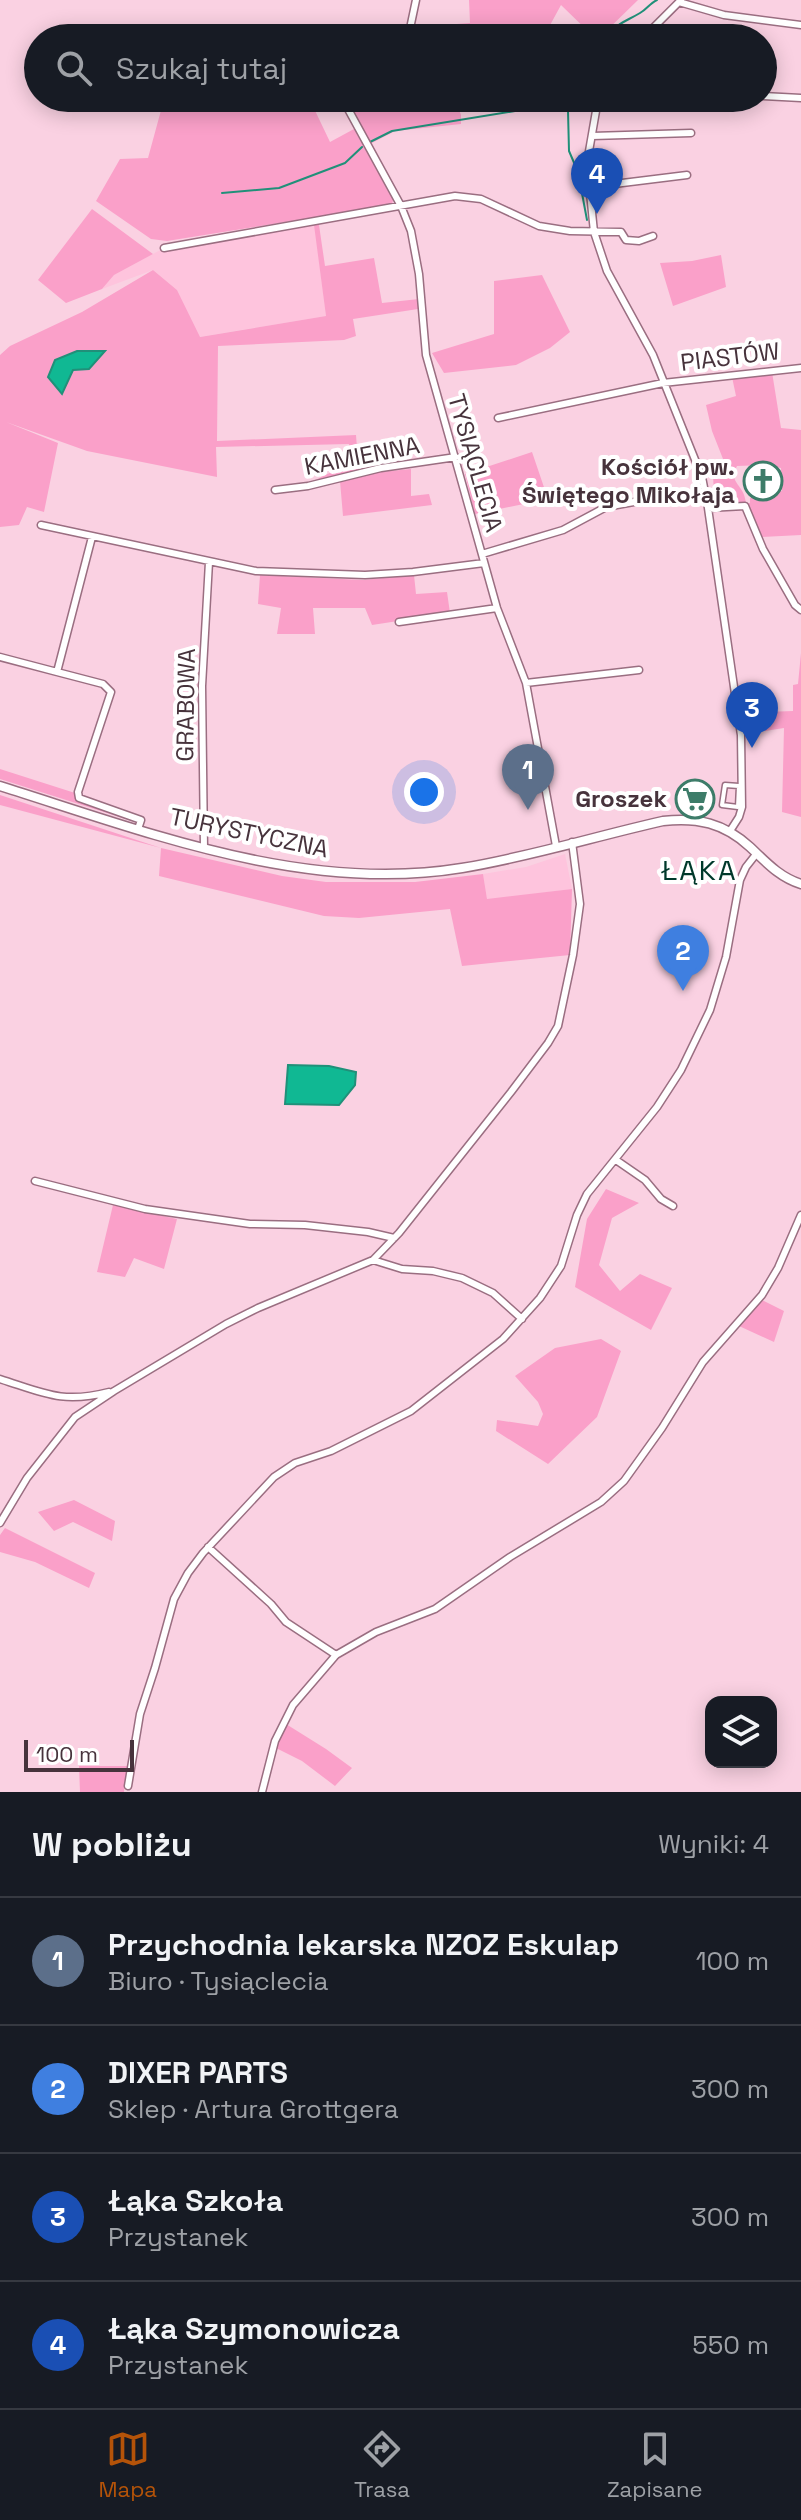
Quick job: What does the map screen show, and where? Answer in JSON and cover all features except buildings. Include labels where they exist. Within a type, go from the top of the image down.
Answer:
[{"type":"main road","name":"TURYSTYCZNA","points":[[0,786],[204,848],[301,868],[394,874],[460,868],[684,818],[703,820],[730,831]]},
{"type":"main road","points":[[730,831],[783,876],[801,884]]},
{"type":"street","points":[[411,24],[416,0]]},
{"type":"street","points":[[657,24],[680,1],[724,15],[801,25]]},
{"type":"street","points":[[777,97],[801,98]]},
{"type":"street","name":"TYSIĄCLECIA","points":[[350,112],[401,206],[411,231],[419,274],[426,355],[497,608],[526,683],[556,846]]},
{"type":"street","points":[[596,112],[588,157],[594,232],[607,271],[653,355],[702,477],[708,508],[741,735],[742,807],[730,831]]},
{"type":"street","points":[[592,136],[691,133]]},
{"type":"street","points":[[590,187],[687,175]]},
{"type":"street","points":[[164,248],[455,196],[481,199],[539,226],[621,232],[626,240],[639,241],[653,236]]},
{"type":"street","name":"PIASTÓW","points":[[498,418],[663,383],[801,368]]},
{"type":"street","name":"KAMIENNA","points":[[275,490],[308,486],[381,468],[456,457]]},
{"type":"street","points":[[482,554],[563,530],[606,507],[673,495],[705,495]]},
{"type":"street","points":[[708,508],[745,506],[763,549],[795,605],[801,610]]},
{"type":"street","points":[[41,525],[256,571],[365,575],[484,563]]},
{"type":"street","points":[[57,672],[92,537]]},
{"type":"street","name":"GRABOWA","points":[[204,848],[202,686],[209,562]]},
{"type":"street","points":[[399,622],[497,608]]},
{"type":"street","points":[[0,657],[103,684],[111,692],[78,792],[79,798],[141,820],[138,829]]},
{"type":"street","points":[[526,683],[639,670]]},
{"type":"street","points":[[725,785],[739,786],[738,807],[722,805],[725,785]]},
{"type":"street","points":[[0,1523],[27,1478],[75,1417],[258,1308],[373,1260],[394,1238],[511,1092],[558,1026],[580,904],[572,842]]},
{"type":"street","points":[[128,1786],[140,1714],[174,1599],[188,1573],[208,1547],[274,1477],[295,1463],[331,1451],[411,1411],[493,1347],[540,1298],[561,1266],[587,1194],[657,1107],[681,1070],[710,1010],[726,957],[740,880],[757,853]]},
{"type":"street","points":[[616,1160],[645,1180],[661,1199],[673,1206]]},
{"type":"street","points":[[35,1181],[139,1208],[250,1224],[317,1226],[368,1232],[394,1238]]},
{"type":"street","points":[[262,1792],[275,1741],[293,1705],[336,1655],[376,1632],[435,1609],[510,1557],[601,1502],[624,1481],[703,1362],[762,1295],[778,1268],[801,1215]]},
{"type":"street","points":[[373,1260],[402,1269],[433,1271],[462,1278],[493,1293],[522,1319]]},
{"type":"street","points":[[0,1379],[57,1397],[78,1399],[114,1391]]},
{"type":"street","points":[[208,1547],[271,1604],[286,1622],[336,1655]]},
{"type":"shaded area","points":[[469,0],[638,0],[613,24],[581,24],[561,5],[551,24],[456,24],[470,23]]},
{"type":"shaded area","points":[[161,112],[316,112],[330,142],[354,129],[393,200],[392,205],[167,241],[151,239],[96,201],[120,159],[148,158]]},
{"type":"shaded area","points":[[354,112],[460,112],[461,115],[461,124],[395,131],[370,144]]},
{"type":"shaded area","points":[[92,209],[153,254],[114,275],[102,289],[66,303],[38,280]]},
{"type":"shaded area","points":[[314,220],[326,316],[199,337],[177,290],[153,270],[102,289],[114,275],[164,248]]},
{"type":"shaded area","points":[[314,225],[319,225],[325,266],[374,258],[382,303],[419,299],[418,309],[353,319],[356,336],[344,340],[218,346],[217,441],[356,435],[359,474],[411,469],[411,496],[429,494],[432,505],[343,516],[340,481],[309,483],[346,465],[349,444],[216,447],[217,477],[87,451],[6,422],[58,443],[44,512],[27,507],[19,525],[0,527],[0,355],[10,346],[82,312],[153,270],[177,290],[200,337],[326,316]]},
{"type":"shaded area","points":[[721,255],[726,287],[673,306],[660,263]]},
{"type":"shaded area","points":[[542,275],[570,332],[550,348],[516,365],[444,373],[432,353],[494,334],[494,281]]},
{"type":"shaded area","points":[[77,351],[105,351],[89,369],[73,370],[62,394],[48,377],[55,360]]},
{"type":"shaded area","points":[[772,372],[781,428],[801,430],[801,535],[761,537],[747,504],[714,501],[713,472],[725,464],[706,405],[736,396],[732,377]],"holes":[[[737,466],[781,468],[782,491],[759,493],[755,498],[750,498],[750,503],[746,503],[733,474]]]},
{"type":"shaded area","points":[[532,452],[548,499],[475,514],[465,474]]},
{"type":"shaded area","points":[[260,575],[363,580],[414,575],[416,594],[447,592],[450,613],[372,625],[365,608],[313,608],[315,634],[277,634],[281,608],[258,604]]},
{"type":"shaded area","points":[[801,653],[801,817],[782,812],[784,728],[765,731],[766,712],[793,711],[793,685],[798,684]]},
{"type":"shaded area","points":[[0,769],[75,793],[77,801],[123,815],[126,819],[0,779]]},
{"type":"shaded area","points":[[0,795],[161,848],[0,805]]},
{"type":"shaded area","points":[[161,848],[282,876],[326,882],[415,882],[483,874],[487,899],[572,889],[570,955],[462,966],[450,909],[359,918],[324,916],[159,876]]},
{"type":"shaded area","points":[[565,854],[572,889],[487,900],[483,874],[526,867]]},
{"type":"shaded area","points":[[288,1065],[329,1066],[356,1072],[355,1085],[339,1105],[285,1104]]},
{"type":"shaded area","points":[[606,1189],[639,1203],[612,1218],[599,1265],[620,1291],[640,1274],[672,1288],[651,1330],[575,1287],[587,1219]]},
{"type":"shaded area","points":[[113,1205],[177,1219],[164,1269],[134,1258],[125,1277],[97,1272]]},
{"type":"shaded area","points":[[762,1300],[784,1311],[774,1342],[739,1326]]},
{"type":"shaded area","points":[[601,1339],[621,1351],[597,1417],[548,1464],[496,1431],[497,1420],[538,1426],[543,1414],[538,1402],[515,1376],[555,1348]]},
{"type":"shaded area","points":[[74,1500],[115,1521],[112,1541],[73,1522],[54,1531],[38,1512]]},
{"type":"shaded area","points":[[5,1528],[95,1573],[89,1588],[35,1562],[0,1552],[0,1535]]},
{"type":"shaded area","points":[[286,1724],[352,1768],[335,1786],[302,1761],[276,1748]]},
{"type":"shaded area","points":[[79,1766],[127,1766],[124,1792],[80,1792]]},
{"type":"waterway","points":[[620,24],[657,0]]},
{"type":"waterway","points":[[370,142],[392,131],[509,112]]},
{"type":"waterway","points":[[568,112],[569,151],[578,172],[587,220]]},
{"type":"waterway","points":[[222,193],[279,188],[345,163],[362,147]]},
{"type":"place","name":"Łąka Szymonowicza","points":[[597,214]]},
{"type":"place","name":"Kościół pw. Świętego Mikołaja","points":[[763,481]]},
{"type":"place","name":"Łąka Szkoła","points":[[752,748]]},
{"type":"place","name":"Groszek","points":[[695,799]]},
{"type":"place","name":"Przychodnia lekarska NZOZ Eskulap","points":[[528,810]]},
{"type":"place","name":"DIXER PARTS","points":[[683,991]]},
{"type":"district","name":"ŁĄKA","points":[[699,870]]}]
